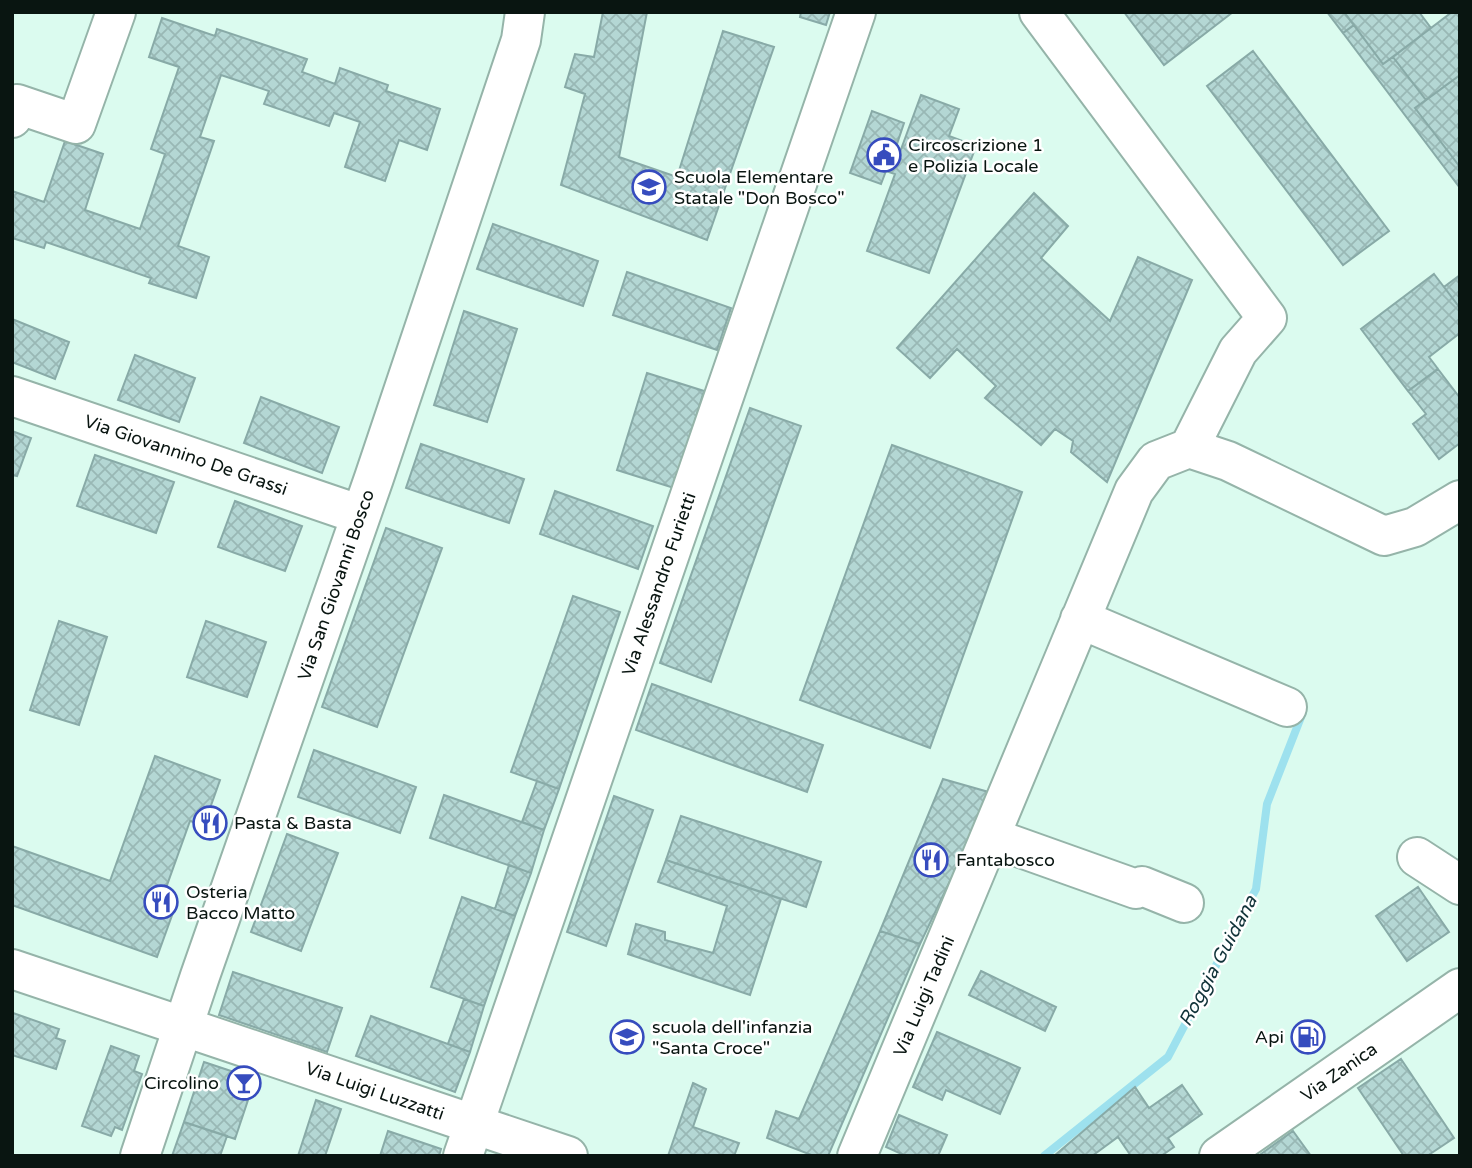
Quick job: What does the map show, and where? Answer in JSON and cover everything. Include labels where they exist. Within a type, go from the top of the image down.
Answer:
[{"type":"street","points":[[12,118],[17,104],[76,124],[116,12]]},
{"type":"street","name":"Via San Giovanni Bosco","points":[[140,1156],[522,40],[525,12]]},
{"type":"street","name":"Via Alessandro Furietti","points":[[468,1140],[856,12]]},
{"type":"street","points":[[1039,12],[1267,317],[1238,351],[1189,448],[1228,461],[1384,536],[1415,527],[1460,500]]},
{"type":"street","name":"Via Giovannino De Grassi","points":[[12,396],[360,515]]},
{"type":"street","name":"Via Luigi Tadini","points":[[857,1156],[1134,491],[1156,461],[1189,448]]},
{"type":"street","points":[[1080,619],[1287,707]]},
{"type":"street","points":[[990,837],[1136,889],[1142,886],[1184,902]]},
{"type":"street","points":[[1417,857],[1460,885]]},
{"type":"street","name":"Via Luigi Luzzatti","points":[[12,969],[183,1026],[468,1140],[568,1156]]},
{"type":"street","name":"Via Zanica","points":[[1219,1156],[1460,988]]},
{"type":"building","points":[[603,12],[647,12],[619,157],[677,177],[723,31],[774,47],[707,240],[561,185],[585,94],[565,87],[575,54],[594,57]]},
{"type":"building","points":[[801,12],[830,12],[826,25],[800,17]]},
{"type":"building","points":[[1124,12],[1233,12],[1164,65]]},
{"type":"building","points":[[1327,12],[1344,12],[1354,25],[1343,33]]},
{"type":"building","points":[[1344,12],[1419,12],[1431,28],[1383,64]]},
{"type":"building","points":[[1452,12],[1460,12],[1460,75],[1426,100],[1393,57]]},
{"type":"building","points":[[162,18],[215,36],[217,29],[307,59],[302,72],[335,84],[340,68],[388,85],[386,91],[440,109],[427,150],[399,140],[385,181],[345,167],[360,122],[334,113],[329,126],[264,104],[269,91],[221,75],[200,137],[214,141],[178,246],[209,257],[196,298],[149,283],[151,278],[46,242],[44,248],[12,238],[12,191],[44,202],[65,141],[103,154],[85,210],[140,229],[165,154],[151,149],[179,67],[149,57]]},
{"type":"building","points":[[1354,25],[1383,64],[1393,57],[1426,100],[1415,108],[1460,167],[1460,188],[1343,33]]},
{"type":"building","points":[[1253,51],[1389,231],[1343,265],[1207,86]]},
{"type":"building","points":[[1460,75],[1460,167],[1415,108]]},
{"type":"building","points":[[921,95],[959,109],[949,136],[976,146],[929,273],[867,251],[895,174],[886,171],[881,184],[850,173],[872,111],[904,123],[895,150],[900,152]]},
{"type":"building","points":[[1034,193],[1068,226],[1041,258],[1110,321],[1138,257],[1192,280],[1107,482],[1071,452],[1073,441],[1055,429],[1041,445],[985,398],[996,386],[957,349],[930,378],[897,348]]},
{"type":"building","points":[[493,224],[598,261],[583,306],[477,269]]},
{"type":"building","points":[[627,272],[731,308],[717,350],[613,315]]},
{"type":"building","points":[[1434,274],[1460,308],[1460,333],[1429,357],[1438,369],[1408,391],[1361,329]]},
{"type":"building","points":[[1460,275],[1460,308],[1444,287]]},
{"type":"building","points":[[464,311],[517,329],[487,422],[434,405]]},
{"type":"building","points":[[12,319],[69,342],[55,379],[12,362]]},
{"type":"building","points":[[135,355],[195,378],[179,422],[118,400]]},
{"type":"building","points":[[1438,369],[1460,398],[1460,443],[1439,459],[1413,424],[1426,414],[1408,391]]},
{"type":"building","points":[[647,373],[704,391],[674,488],[617,470]]},
{"type":"building","points":[[261,397],[339,427],[322,473],[244,443]]},
{"type":"building","points":[[750,408],[801,426],[711,682],[660,663]]},
{"type":"building","points":[[12,431],[31,438],[17,476],[12,475]]},
{"type":"building","points":[[421,444],[524,479],[509,523],[406,488]]},
{"type":"building","points":[[892,445],[1022,492],[930,748],[800,700]]},
{"type":"building","points":[[95,455],[174,482],[156,533],[77,506]]},
{"type":"building","points":[[555,491],[653,526],[638,569],[540,534]]},
{"type":"building","points":[[235,501],[302,526],[285,571],[218,547]]},
{"type":"building","points":[[386,528],[442,548],[377,727],[322,707]]},
{"type":"building","points":[[573,596],[620,612],[559,789],[511,772]]},
{"type":"building","points":[[59,621],[107,637],[79,725],[30,710]]},
{"type":"building","points":[[206,621],[266,642],[247,697],[187,677]]},
{"type":"building","points":[[652,684],[823,745],[807,792],[636,730]]},
{"type":"building","points":[[314,750],[416,787],[400,833],[298,797]]},
{"type":"building","points":[[155,756],[220,780],[204,825],[190,821],[161,902],[175,907],[157,957],[12,905],[12,846],[110,881]]},
{"type":"building","points":[[943,779],[992,793],[920,944],[880,931]]},
{"type":"building","points":[[537,781],[559,789],[544,830],[522,822]]},
{"type":"building","points":[[444,795],[544,830],[531,873],[430,838]]},
{"type":"building","points":[[614,796],[653,810],[606,946],[567,932]]},
{"type":"building","points":[[681,816],[821,862],[806,907],[666,860]]},
{"type":"building","points":[[287,834],[338,853],[301,951],[251,932]]},
{"type":"building","points":[[666,860],[781,899],[750,995],[628,954],[636,924],[665,932],[665,940],[713,953],[727,906],[658,882]]},
{"type":"building","points":[[509,865],[531,873],[515,916],[495,909]]},
{"type":"building","points":[[1418,887],[1449,932],[1407,961],[1376,916]]},
{"type":"building","points":[[462,897],[515,916],[484,1006],[431,987]]},
{"type":"building","points":[[880,931],[920,944],[828,1156],[814,1156],[767,1138],[776,1111],[799,1119]]},
{"type":"building","points":[[981,971],[1056,1007],[1045,1031],[969,995]]},
{"type":"building","points":[[233,972],[342,1008],[327,1052],[219,1015]]},
{"type":"building","points":[[464,999],[484,1006],[470,1052],[448,1044]]},
{"type":"building","points":[[13,1013],[59,1029],[56,1038],[65,1041],[56,1069],[12,1055]]},
{"type":"building","points":[[371,1016],[470,1052],[455,1092],[356,1056]]},
{"type":"building","points":[[937,1032],[1020,1068],[1000,1114],[946,1090],[942,1100],[913,1087]]},
{"type":"building","points":[[111,1046],[139,1056],[134,1071],[142,1074],[122,1130],[115,1127],[111,1136],[82,1126]]},
{"type":"building","points":[[1401,1059],[1454,1138],[1427,1156],[1404,1156],[1358,1088]]},
{"type":"building","points":[[204,1062],[255,1079],[235,1139],[184,1122]]},
{"type":"building","points":[[693,1083],[706,1089],[693,1127],[739,1143],[734,1156],[668,1156]]},
{"type":"building","points":[[1182,1085],[1202,1114],[1168,1138],[1174,1147],[1161,1156],[1131,1156],[1118,1137],[1092,1156],[1054,1156],[1135,1087],[1149,1108]]},
{"type":"building","points":[[316,1100],[341,1109],[325,1156],[298,1156]]},
{"type":"building","points":[[899,1115],[947,1135],[938,1156],[906,1156],[886,1147]]},
{"type":"building","points":[[184,1122],[227,1136],[220,1156],[172,1156]]},
{"type":"building","points":[[388,1131],[441,1149],[439,1156],[380,1156]]},
{"type":"building","points":[[1293,1131],[1311,1156],[1262,1156],[1261,1154]]},
{"type":"waterway","name":"Roggia Guidana","points":[[1044,1156],[1168,1057],[1256,889],[1267,804],[1303,712]]},
{"type":"place","name":"Circoscrizione 1 e Polizia Locale","points":[[884,155]]},
{"type":"place","name":"Scuola Elementare Statale \"Don Bosco\"","points":[[649,187]]},
{"type":"place","name":"Pasta & Basta","points":[[210,823]]},
{"type":"place","name":"Fantabosco","points":[[931,860]]},
{"type":"place","name":"Osteria Bacco Matto","points":[[161,902]]},
{"type":"place","name":"scuola dell'infanzia \"Santa Croce\"","points":[[627,1037]]},
{"type":"place","name":"Api","points":[[1308,1037]]},
{"type":"place","name":"Circolino","points":[[244,1083]]}]
